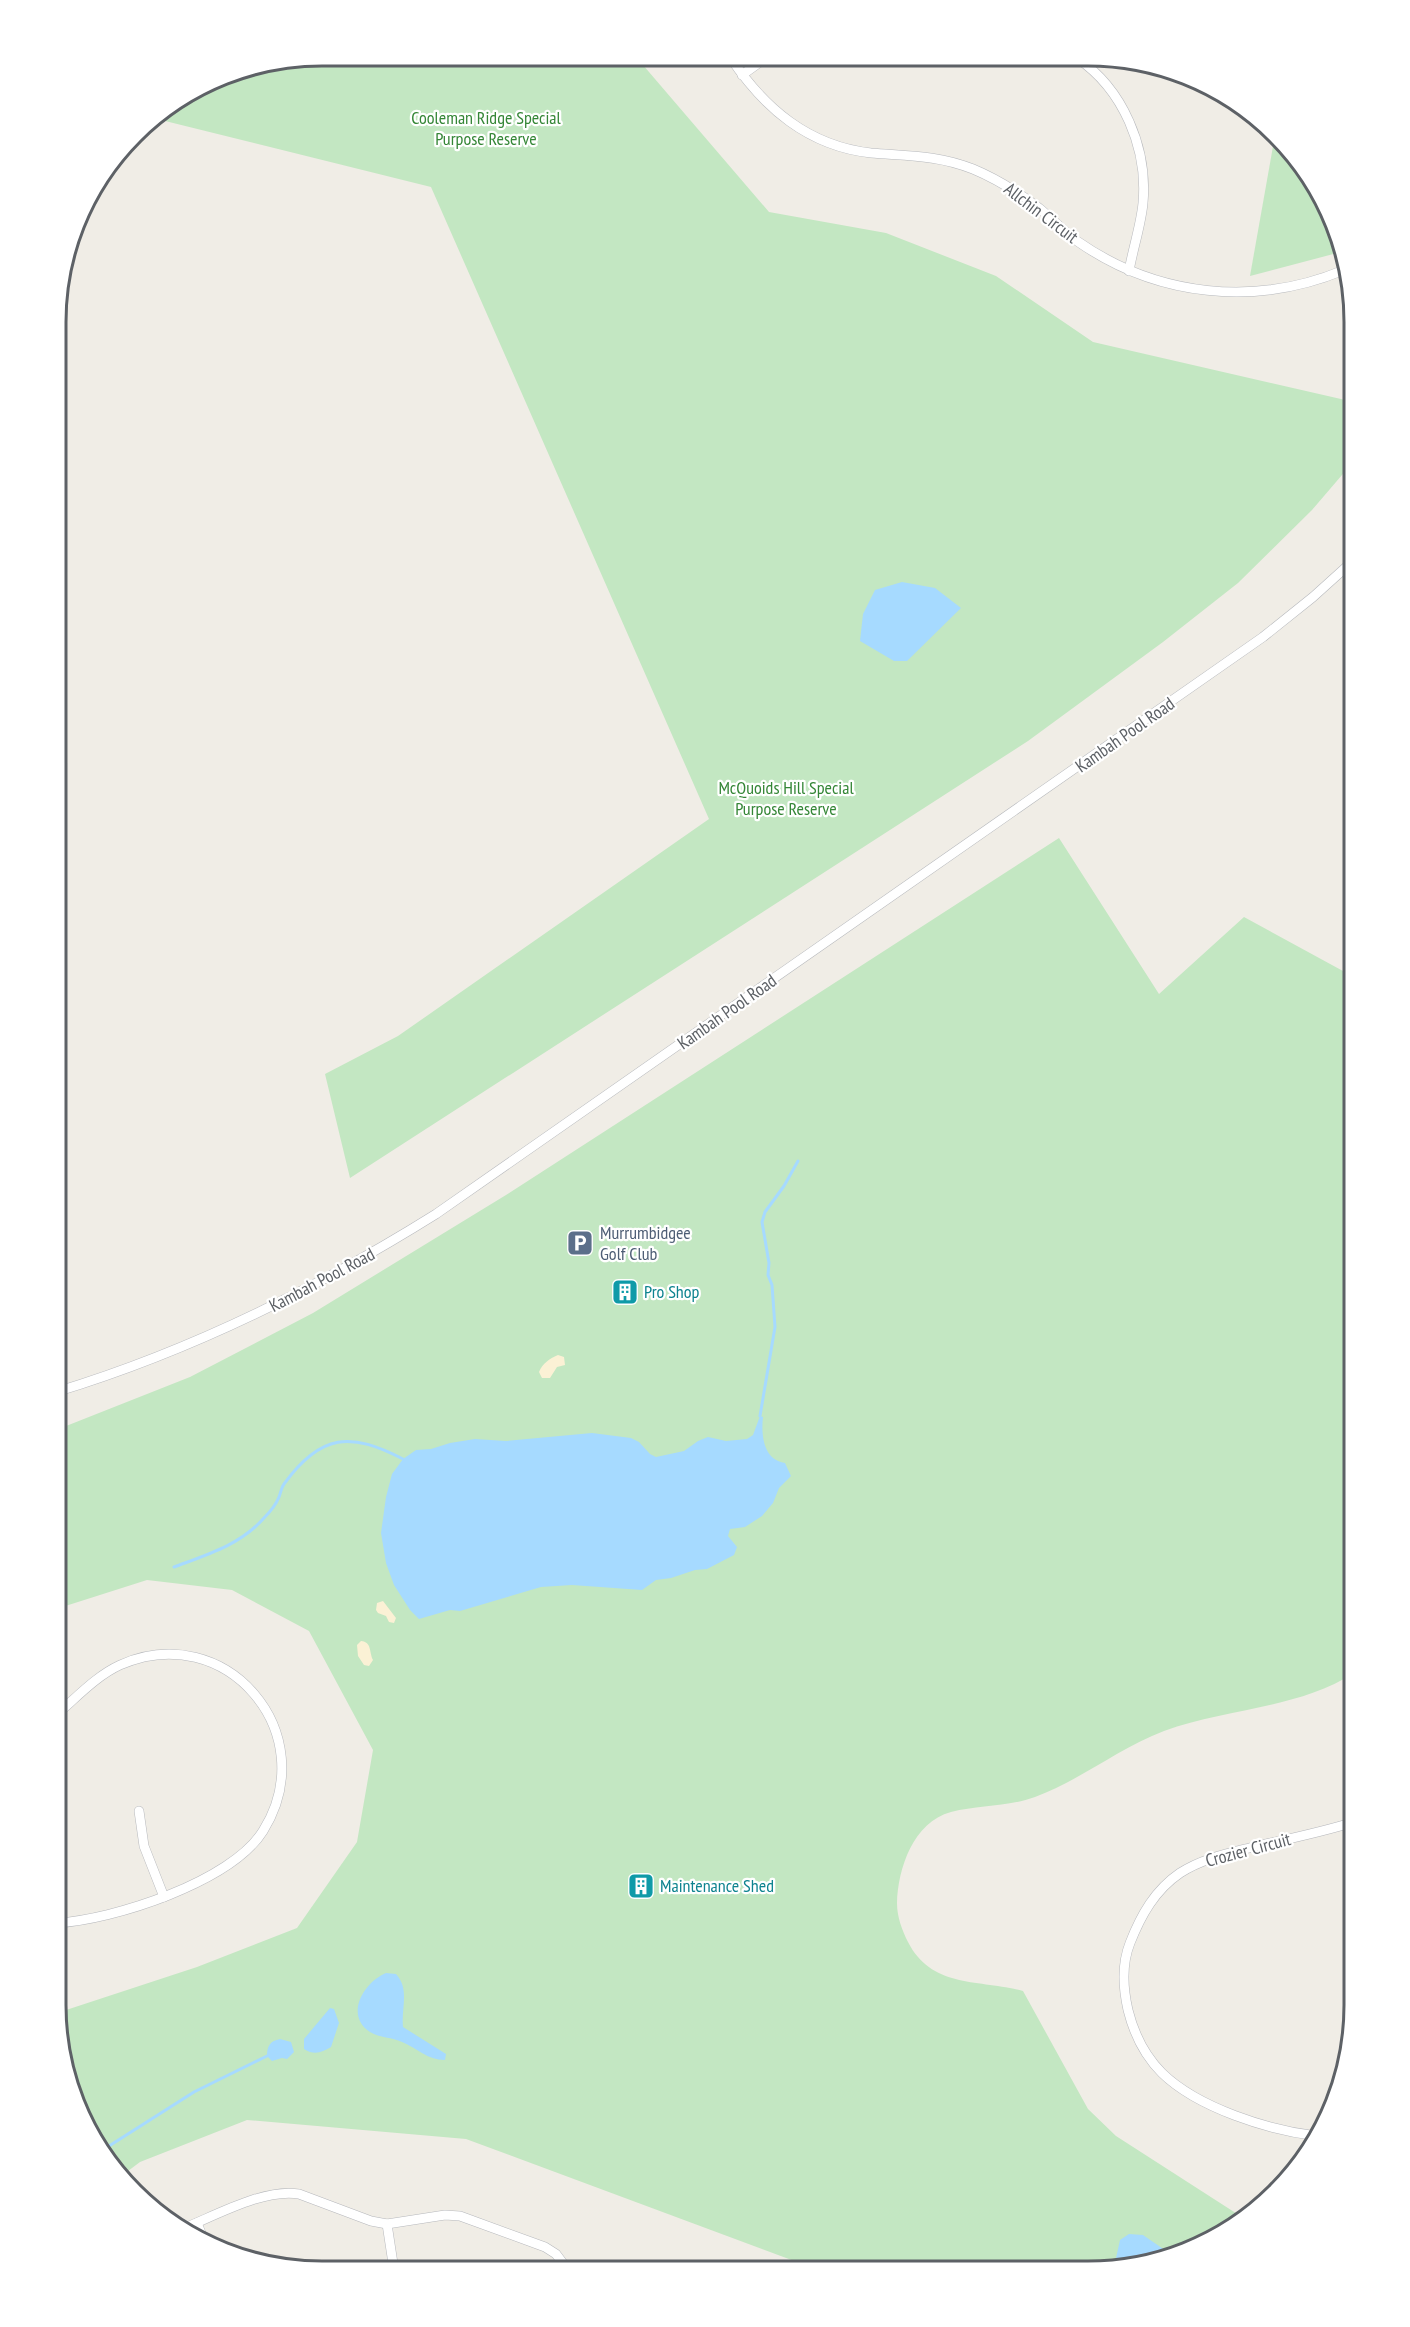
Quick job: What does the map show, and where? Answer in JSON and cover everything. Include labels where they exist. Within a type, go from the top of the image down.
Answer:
[{"type":"street","name":"Allchin Circuit","points":[[736,66],[771,108],[813,137],[849,150],[930,157],[973,169],[1014,190],[1101,257],[1129,271],[1163,283],[1186,289],[1235,293],[1290,288],[1339,272]]},
{"type":"street","points":[[742,75],[754,66]]},
{"type":"street","points":[[1086,66],[1103,80],[1117,98],[1134,134],[1140,154],[1144,179],[1143,204],[1129,271]]},
{"type":"street","name":"Kambah Pool Road","points":[[66,1389],[172,1352],[259,1314],[350,1266],[436,1214],[1253,644],[1313,597],[1344,569]]},
{"type":"street","points":[[66,1708],[111,1670],[136,1659],[162,1654],[191,1656],[221,1666],[248,1686],[265,1707],[274,1727],[282,1763],[274,1809],[263,1831],[231,1862],[164,1897],[104,1916],[66,1922]]},
{"type":"street","points":[[139,1810],[144,1846],[164,1897]]},
{"type":"street","name":"Crozier Circuit","points":[[1309,2134],[1271,2127],[1237,2116],[1187,2091],[1163,2073],[1149,2057],[1132,2028],[1124,1982],[1126,1953],[1138,1922],[1151,1902],[1167,1884],[1191,1866],[1213,1857],[1344,1824]]},
{"type":"street","points":[[191,2225],[264,2196],[287,2192],[299,2194],[371,2221],[387,2224],[445,2215],[460,2216],[545,2247],[556,2254],[561,2261]]},
{"type":"street","points":[[197,2223],[200,2230]]},
{"type":"street","points":[[387,2224],[393,2261]]},
{"type":"green space","points":[[322,66],[644,66],[769,212],[886,233],[996,276],[1093,342],[1344,400],[1344,473],[1312,510],[1238,583],[1163,642],[1028,741],[350,1178],[325,1074],[398,1036],[709,819],[431,187],[164,121],[194,100],[224,85],[288,68]]},
{"type":"green space","points":[[1273,145],[1310,194],[1325,224],[1335,254],[1250,276]]},
{"type":"green space","name":"Murrumbidgee Golf Club","points":[[1059,838],[1159,994],[1244,917],[1344,972],[1344,1678],[1309,1694],[1286,1701],[1212,1717],[1164,1731],[1035,1797],[1014,1803],[951,1812],[938,1817],[917,1836],[910,1848],[898,1890],[898,1913],[902,1928],[918,1957],[930,1968],[958,1980],[1023,1991],[1088,2109],[1116,2136],[1236,2213],[1230,2218],[1186,2242],[1122,2259],[794,2261],[466,2139],[247,2120],[140,2162],[127,2172],[109,2147],[85,2103],[75,2072],[68,2039],[66,2010],[197,1967],[297,1928],[357,1842],[373,1750],[309,1631],[232,1590],[147,1580],[66,1606],[66,1426],[190,1377],[313,1313],[506,1195]]},
{"type":"sand","points":[[558,1355],[564,1357],[565,1365],[557,1367],[550,1378],[542,1378],[539,1372],[542,1366]]},
{"type":"sand","points":[[383,1601],[396,1618],[394,1623],[389,1622],[386,1616],[376,1610],[377,1603]]},
{"type":"sand","points":[[361,1641],[367,1643],[370,1648],[373,1660],[369,1666],[364,1665],[358,1656],[357,1645]]},
{"type":"water","points":[[902,582],[935,588],[961,608],[907,661],[894,661],[860,641],[863,614],[875,590]]},
{"type":"water","points":[[760,1416],[763,1417],[763,1438],[768,1452],[778,1461],[785,1463],[791,1476],[779,1488],[773,1503],[762,1516],[745,1527],[730,1529],[728,1536],[737,1547],[734,1555],[707,1569],[656,1580],[642,1590],[572,1585],[541,1587],[460,1611],[450,1610],[419,1619],[410,1610],[394,1585],[386,1563],[381,1533],[386,1497],[392,1474],[403,1459],[416,1450],[475,1439],[506,1441],[592,1433],[631,1438],[656,1457],[684,1451],[708,1437],[726,1441],[747,1439],[753,1435]]},
{"type":"water","points":[[386,1973],[396,1974],[403,1986],[403,2027],[446,2054],[445,2060],[433,2058],[398,2040],[374,2034],[362,2025],[358,2017],[358,2008],[364,1991],[378,1977]]},
{"type":"water","points":[[330,2008],[334,2009],[339,2023],[331,2047],[315,2053],[304,2049],[304,2039]]},
{"type":"water","points":[[280,2039],[291,2042],[294,2052],[287,2059],[272,2061],[267,2056],[268,2047]]},
{"type":"water","points":[[1129,2234],[1143,2235],[1164,2249],[1116,2259],[1120,2240]]},
{"type":"waterway","points":[[760,1416],[775,1327],[772,1285],[768,1275],[769,1263],[762,1222],[765,1212],[784,1186],[798,1161]]},
{"type":"waterway","points":[[174,1567],[222,1548],[244,1536],[268,1514],[283,1486],[298,1467],[324,1447],[338,1442],[368,1444],[403,1459]]},
{"type":"waterway","points":[[109,2146],[194,2092],[267,2056]]},
{"type":"place","name":"Murrumbidgee Golf Club","points":[[580,1243]]},
{"type":"place","name":"Pro Shop","points":[[625,1292]]},
{"type":"place","name":"Maintenance Shed","points":[[641,1886]]},
{"type":"park label","name":"Cooleman Ridge Special Purpose Reserve","points":[[486,128]]},
{"type":"park label","name":"McQuoids Hill Special Purpose Reserve","points":[[786,798]]}]
